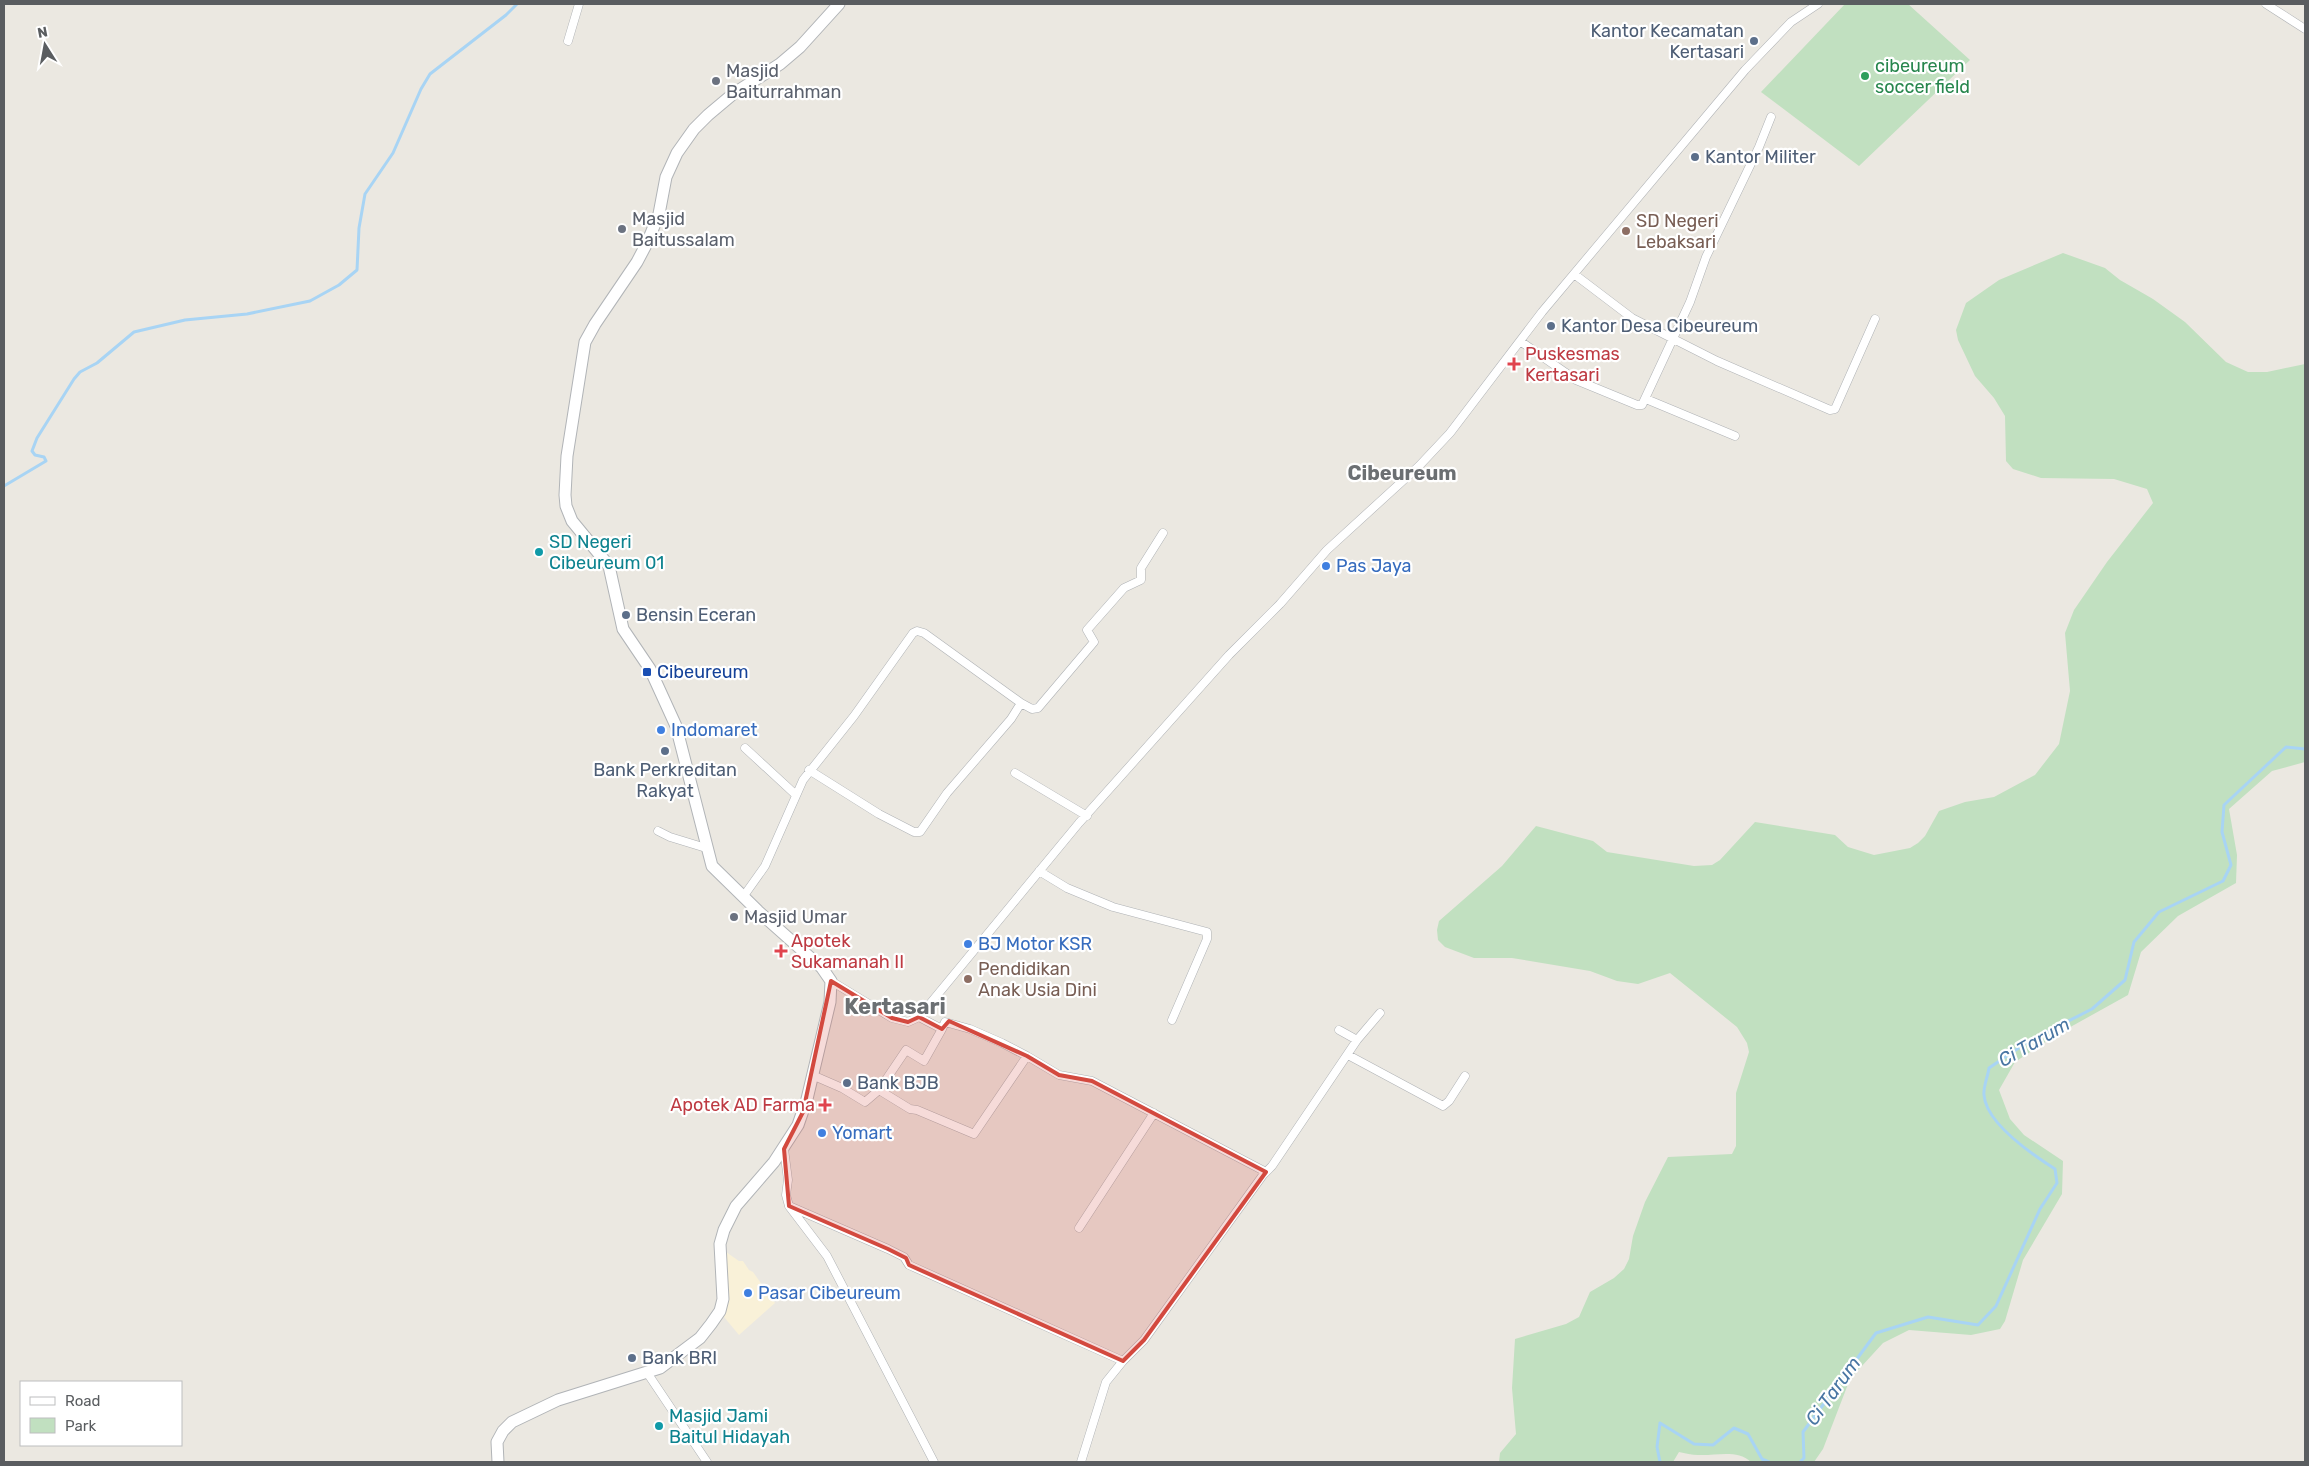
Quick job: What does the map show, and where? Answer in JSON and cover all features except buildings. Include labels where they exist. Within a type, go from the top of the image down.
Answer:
[{"type":"main road","points":[[498,1462],[496,1452],[498,1442],[503,1431],[512,1422],[558,1400],[648,1374],[670,1362],[700,1338],[720,1311],[723,1292],[720,1244],[726,1224],[742,1196],[784,1149],[798,1125],[830,1002],[831,981],[816,962],[743,897],[712,866],[676,726],[650,669],[623,629],[609,566],[572,520],[566,506],[567,456],[585,342],[637,262],[647,243],[659,214],[666,177],[684,141],[708,115],[733,94],[780,64],[800,47],[839,4]]},
{"type":"street","points":[[568,41],[579,4]]},
{"type":"street","points":[[831,981],[892,1018],[908,1022],[919,1017],[1039,871],[1229,655],[1280,604],[1328,550],[1419,466],[1450,433],[1473,406],[1520,341],[1574,274],[1745,70],[1791,22],[1818,4]]},
{"type":"street","points":[[2266,4],[2305,29]]},
{"type":"street","points":[[1520,341],[1576,380],[1637,406],[1642,405],[1690,302],[1706,257],[1759,147],[1771,117]]},
{"type":"street","points":[[1574,274],[1621,311],[1673,336],[1717,361],[1833,410],[1835,410],[1875,318]]},
{"type":"street","points":[[1646,399],[1735,436]]},
{"type":"street","points":[[743,897],[765,866],[796,795],[810,770],[854,716],[887,667],[917,631],[924,633],[1021,703],[1032,709],[1038,708],[1094,642],[1087,630],[1124,588],[1141,580],[1141,568],[1163,533]]},
{"type":"street","points":[[810,770],[879,814],[914,832],[920,832],[946,793],[1011,719],[1021,703]]},
{"type":"street","points":[[744,748],[796,795]]},
{"type":"street","points":[[1015,773],[1087,816]]},
{"type":"street","points":[[658,831],[670,837],[706,848]]},
{"type":"street","points":[[1039,871],[1067,888],[1113,907],[1207,932],[1207,939],[1172,1020]]},
{"type":"street","points":[[1081,1462],[1106,1382],[1144,1340],[1266,1172],[1357,1040],[1380,1013]]},
{"type":"street","points":[[919,1017],[942,1028]]},
{"type":"street","points":[[812,1074],[842,1088],[865,1102],[879,1090],[906,1050],[924,1061],[945,1022],[949,1022],[1027,1056],[1059,1075],[1092,1081],[1266,1172]]},
{"type":"street","points":[[1339,1030],[1357,1040]]},
{"type":"street","points":[[1348,1055],[1442,1106],[1450,1101],[1465,1076]]},
{"type":"street","points":[[879,1090],[910,1109],[917,1110],[974,1134],[1027,1056]]},
{"type":"street","points":[[1079,1228],[1154,1113]]},
{"type":"street","points":[[784,1149],[788,1180],[786,1195],[790,1206],[827,1256],[934,1462]]},
{"type":"street","points":[[790,1206],[904,1257],[908,1265],[1123,1361]]},
{"type":"street","points":[[648,1374],[707,1462]]},
{"type":"highlighted area","points":[[831,981],[892,1018],[908,1022],[919,1017],[942,1029],[949,1021],[1027,1056],[1059,1075],[1092,1081],[1266,1172],[1144,1340],[1123,1361],[909,1265],[906,1258],[888,1249],[789,1206],[784,1149],[803,1112]]},
{"type":"shaded area","name":"Pasar Cibeureum","points":[[726,1252],[739,1261],[743,1261],[775,1303],[739,1335],[724,1317],[729,1300]]},
{"type":"green space","name":"cibeureum soccer field","points":[[1845,4],[1908,4],[1970,60],[1859,166],[1761,92]]},
{"type":"green space","points":[[2063,253],[2105,268],[2120,280],[2153,299],[2185,322],[2226,362],[2248,372],[2267,372],[2305,364],[2305,762],[2272,771],[2229,809],[2237,855],[2236,883],[2178,916],[2141,952],[2128,995],[2056,1035],[2015,1062],[1999,1090],[2010,1119],[2024,1135],[2063,1161],[2062,1194],[2023,1260],[2005,1321],[2000,1329],[1971,1335],[1909,1330],[1883,1343],[1850,1379],[1823,1449],[1814,1462],[1751,1462],[1733,1454],[1696,1455],[1679,1452],[1673,1462],[1499,1462],[1500,1453],[1516,1434],[1512,1388],[1515,1339],[1566,1324],[1579,1317],[1590,1292],[1614,1278],[1624,1269],[1629,1259],[1633,1236],[1645,1202],[1668,1157],[1732,1154],[1736,1146],[1736,1093],[1749,1052],[1747,1043],[1737,1027],[1670,973],[1638,984],[1617,981],[1590,971],[1512,958],[1474,958],[1445,947],[1438,940],[1437,930],[1439,921],[1502,866],[1536,826],[1593,841],[1607,852],[1694,866],[1712,865],[1720,860],[1755,822],[1835,835],[1848,847],[1874,855],[1910,848],[1918,843],[1925,836],[1939,811],[1965,802],[1994,797],[2035,775],[2059,744],[2070,691],[2065,633],[2074,610],[2107,562],[2153,503],[2147,489],[2114,479],[2041,478],[2013,469],[2006,461],[2005,416],[1994,398],[1975,376],[1958,340],[1956,330],[1966,303],[1999,280]]},
{"type":"waterway","points":[[4,486],[46,461],[44,457],[35,455],[32,451],[37,438],[74,379],[80,372],[97,363],[134,332],[185,320],[247,314],[310,301],[339,285],[357,270],[359,228],[365,194],[393,153],[421,89],[430,74],[506,15],[517,4]]},
{"type":"waterway","name":"Ci Tarum","points":[[1800,1462],[1804,1458],[1803,1432],[1876,1333],[1928,1317],[1978,1325],[1996,1306],[2040,1209],[2057,1183],[2055,1169],[2012,1137],[1993,1116],[1987,1106],[1984,1089],[1989,1068],[2029,1041],[2092,1009],[2125,980],[2134,942],[2159,912],[2223,881],[2231,865],[2222,832],[2224,805],[2286,747],[2305,749]]},
{"type":"waterway","name":"Ci Tarum","points":[[1660,1462],[1657,1447],[1660,1423],[1694,1444],[1713,1445],[1734,1428],[1748,1434],[1762,1459],[1769,1462]]},
{"type":"place","name":"Kantor Kecamatan Kertasari","points":[[1754,41]]},
{"type":"place","name":"cibeureum soccer field","points":[[1865,76]]},
{"type":"place","name":"Masjid Baiturrahman","points":[[716,81]]},
{"type":"place","name":"Kantor Militer","points":[[1695,157]]},
{"type":"place","name":"Masjid Baitussalam","points":[[622,229]]},
{"type":"place","name":"SD Negeri Lebaksari","points":[[1626,231]]},
{"type":"place","name":"Kantor Desa Cibeureum","points":[[1551,326]]},
{"type":"place","name":"Puskesmas Kertasari","points":[[1514,364]]},
{"type":"place","name":"SD Negeri Cibeureum 01","points":[[539,552]]},
{"type":"place","name":"Pas Jaya","points":[[1326,566]]},
{"type":"place","name":"Bensin Eceran","points":[[626,615]]},
{"type":"place","name":"Cibeureum","points":[[647,672]]},
{"type":"place","name":"Indomaret","points":[[661,730]]},
{"type":"place","name":"Bank Perkreditan Rakyat","points":[[665,751]]},
{"type":"place","name":"Masjid Umar","points":[[734,917]]},
{"type":"place","name":"BJ Motor KSR","points":[[968,944]]},
{"type":"place","name":"Apotek Sukamanah II","points":[[781,951]]},
{"type":"place","name":"Pendidikan Anak Usia Dini","points":[[968,979]]},
{"type":"place","name":"Bank BJB","points":[[847,1083]]},
{"type":"place","name":"Apotek AD Farma","points":[[825,1105]]},
{"type":"place","name":"Yomart","points":[[822,1133]]},
{"type":"place","name":"Pasar Cibeureum","points":[[748,1293]]},
{"type":"place","name":"Bank BRI","points":[[632,1358]]},
{"type":"place","name":"Masjid Jami Baitul Hidayah","points":[[659,1426]]},
{"type":"district","name":"Cibeureum","points":[[1402,473]]},
{"type":"district","name":"Kertasari","points":[[895,1006]]}]
